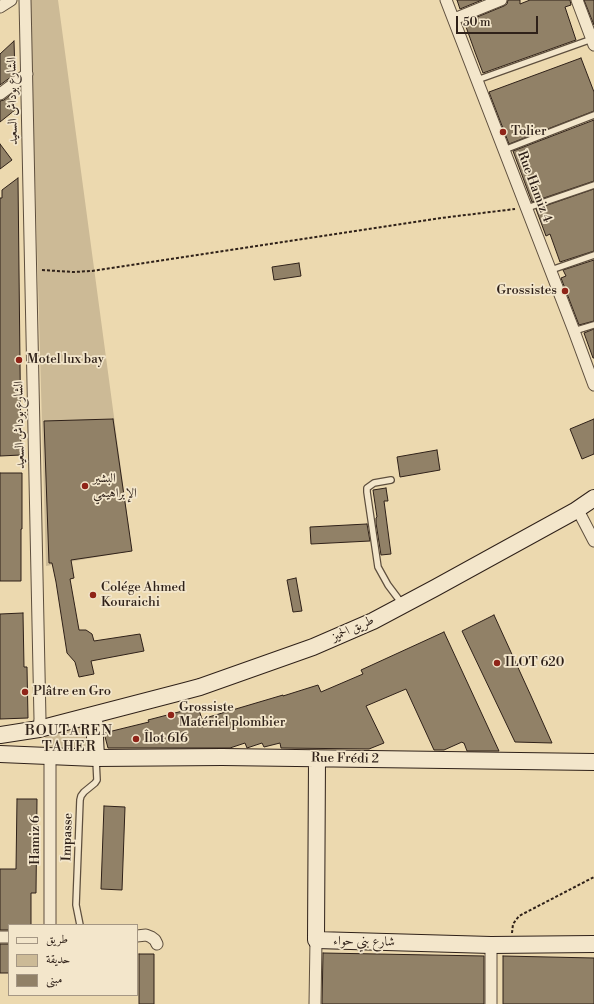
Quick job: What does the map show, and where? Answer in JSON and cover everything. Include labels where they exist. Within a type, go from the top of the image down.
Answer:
[{"type":"main road","name":"طريق الحميز","points":[[94,720],[200,687],[313,647],[373,621],[575,511],[594,498]]},
{"type":"main road","name":"طريق الحميز","points":[[94,720],[203,694],[315,654],[376,627],[438,595],[581,516],[594,507]]},
{"type":"main road","points":[[0,735],[94,720],[96,758]]},
{"type":"main road","points":[[39,729],[36,741],[37,746],[46,755]]},
{"type":"main road","name":"Rue Frédi 2","points":[[0,754],[96,758],[222,757],[594,762]]},
{"type":"main road","name":"شارع بني حواء","points":[[317,759],[316,940],[491,945],[594,944]]},
{"type":"street","points":[[0,7],[11,0]]},
{"type":"street","name":"الشارع بوداش السعيد","points":[[25,0],[40,711],[39,729]]},
{"type":"street","name":"Rue Hamiz 4","points":[[446,0],[594,385]]},
{"type":"street","points":[[454,19],[501,0]]},
{"type":"street","points":[[577,0],[593,40]]},
{"type":"street","points":[[0,94],[26,74]]},
{"type":"street","points":[[581,516],[594,541]]},
{"type":"street","name":"Hamiz 6","points":[[46,755],[50,924]]},
{"type":"street","points":[[138,936],[146,935],[151,937],[157,944]]},
{"type":"street","points":[[315,1004],[316,940]]},
{"type":"street","points":[[491,945],[491,1004]]},
{"type":"lane","points":[[477,80],[593,40]]},
{"type":"lane","points":[[504,150],[594,115]]},
{"type":"lane","points":[[527,208],[594,185]]},
{"type":"lane","points":[[551,270],[594,255]]},
{"type":"lane","points":[[574,331],[594,325]]},
{"type":"lane","points":[[391,480],[374,483],[367,488],[367,492],[378,567],[388,585],[403,605]]},
{"type":"lane","name":"Impasse","points":[[80,924],[76,905],[80,800],[84,792],[97,780],[98,775],[96,758]]},
{"type":"path","points":[[31,270],[73,272],[92,271],[433,219],[527,208]]},
{"type":"path","points":[[513,945],[511,936],[513,924],[519,916],[594,877]]},
{"type":"green space","points":[[30,0],[58,0],[132,551],[46,566]]},
{"type":"green space","points":[[82,724],[90,728],[90,743],[86,749],[59,751],[47,747],[45,736],[48,731]]},
{"type":"building","points":[[457,0],[482,0],[460,9]]},
{"type":"building","points":[[508,0],[520,0],[520,4],[530,0],[570,0],[571,5],[565,7],[576,40],[483,73],[465,22],[504,6],[507,4]]},
{"type":"building","points":[[584,0],[594,0],[594,25]]},
{"type":"building","points":[[14,41],[15,74],[0,85],[0,54]]},
{"type":"building","points":[[581,58],[594,92],[594,111],[509,144],[489,92]]},
{"type":"building","points":[[14,92],[15,110],[0,122],[0,101],[4,100]]},
{"type":"building","points":[[594,120],[594,181],[532,202],[513,151]]},
{"type":"building","points":[[0,144],[12,160],[0,169]]},
{"type":"building","points":[[18,178],[21,455],[0,456],[0,198],[2,198],[2,190]]},
{"type":"building","points":[[594,189],[594,251],[560,262],[550,234],[546,236],[536,209]]},
{"type":"building","points":[[594,260],[594,321],[579,325],[561,278],[566,276],[563,270]]},
{"type":"building","points":[[299,263],[301,276],[274,280],[272,267]]},
{"type":"building","points":[[594,329],[594,358],[593,358],[584,333]]},
{"type":"building","name":"البشير الإبراهيمي","points":[[113,419],[132,551],[71,560],[74,578],[70,579],[79,630],[86,630],[92,634],[94,641],[140,634],[144,651],[91,661],[94,674],[79,677],[75,662],[67,653],[56,582],[52,563],[49,563],[44,421]]},
{"type":"building","points":[[594,419],[594,454],[582,459],[570,429]]},
{"type":"building","points":[[437,450],[440,470],[400,477],[397,457]]},
{"type":"building","points":[[0,473],[22,473],[21,581],[0,581]]},
{"type":"building","points":[[386,488],[388,501],[384,501],[391,554],[381,555],[373,490]]},
{"type":"building","points":[[367,524],[370,541],[311,544],[310,527]]},
{"type":"building","points":[[296,578],[302,611],[293,612],[287,580]]},
{"type":"building","points":[[23,613],[24,667],[27,667],[28,718],[0,719],[0,614]]},
{"type":"building","name":"ILOT 620","points":[[494,615],[552,743],[515,742],[462,631]]},
{"type":"building","points":[[444,632],[499,751],[467,751],[464,743],[462,742],[444,750],[434,750],[406,689],[366,706],[384,743],[369,749],[281,748],[280,743],[264,747],[262,743],[247,748],[245,743],[230,748],[108,748],[104,733],[149,722],[148,720],[198,707],[202,719],[318,685],[321,692],[363,674],[361,670]]},
{"type":"building","points":[[17,799],[37,799],[36,893],[31,893],[31,924],[8,924],[8,930],[0,930],[0,869],[16,869]]},
{"type":"building","points":[[104,806],[125,807],[122,890],[101,889]]},
{"type":"building","points":[[0,944],[8,944],[8,973],[0,973]]},
{"type":"building","points":[[323,953],[484,956],[484,1004],[322,1004]]},
{"type":"building","points":[[139,954],[154,954],[154,1004],[139,1004]]},
{"type":"building","points":[[503,956],[594,958],[594,1004],[503,1004]]},
{"type":"place","name":"Tolier","points":[[503,132]]},
{"type":"place","name":"Grossistes","points":[[565,291]]},
{"type":"place","name":"Motel lux bay","points":[[19,360]]},
{"type":"place","name":"البشير الإبراهيمي","points":[[85,486]]},
{"type":"place","name":"Colége Ahmed Kouraichi","points":[[93,595]]},
{"type":"place","name":"ILOT 620","points":[[497,663]]},
{"type":"place","name":"Plâtre en Gro","points":[[25,692]]},
{"type":"place","name":"Grossiste Matériel plombier","points":[[171,715]]},
{"type":"place","name":"Îlot 616","points":[[136,739]]},
{"type":"district","name":"BOUTAREN TAHER","points":[[69,740]]}]
